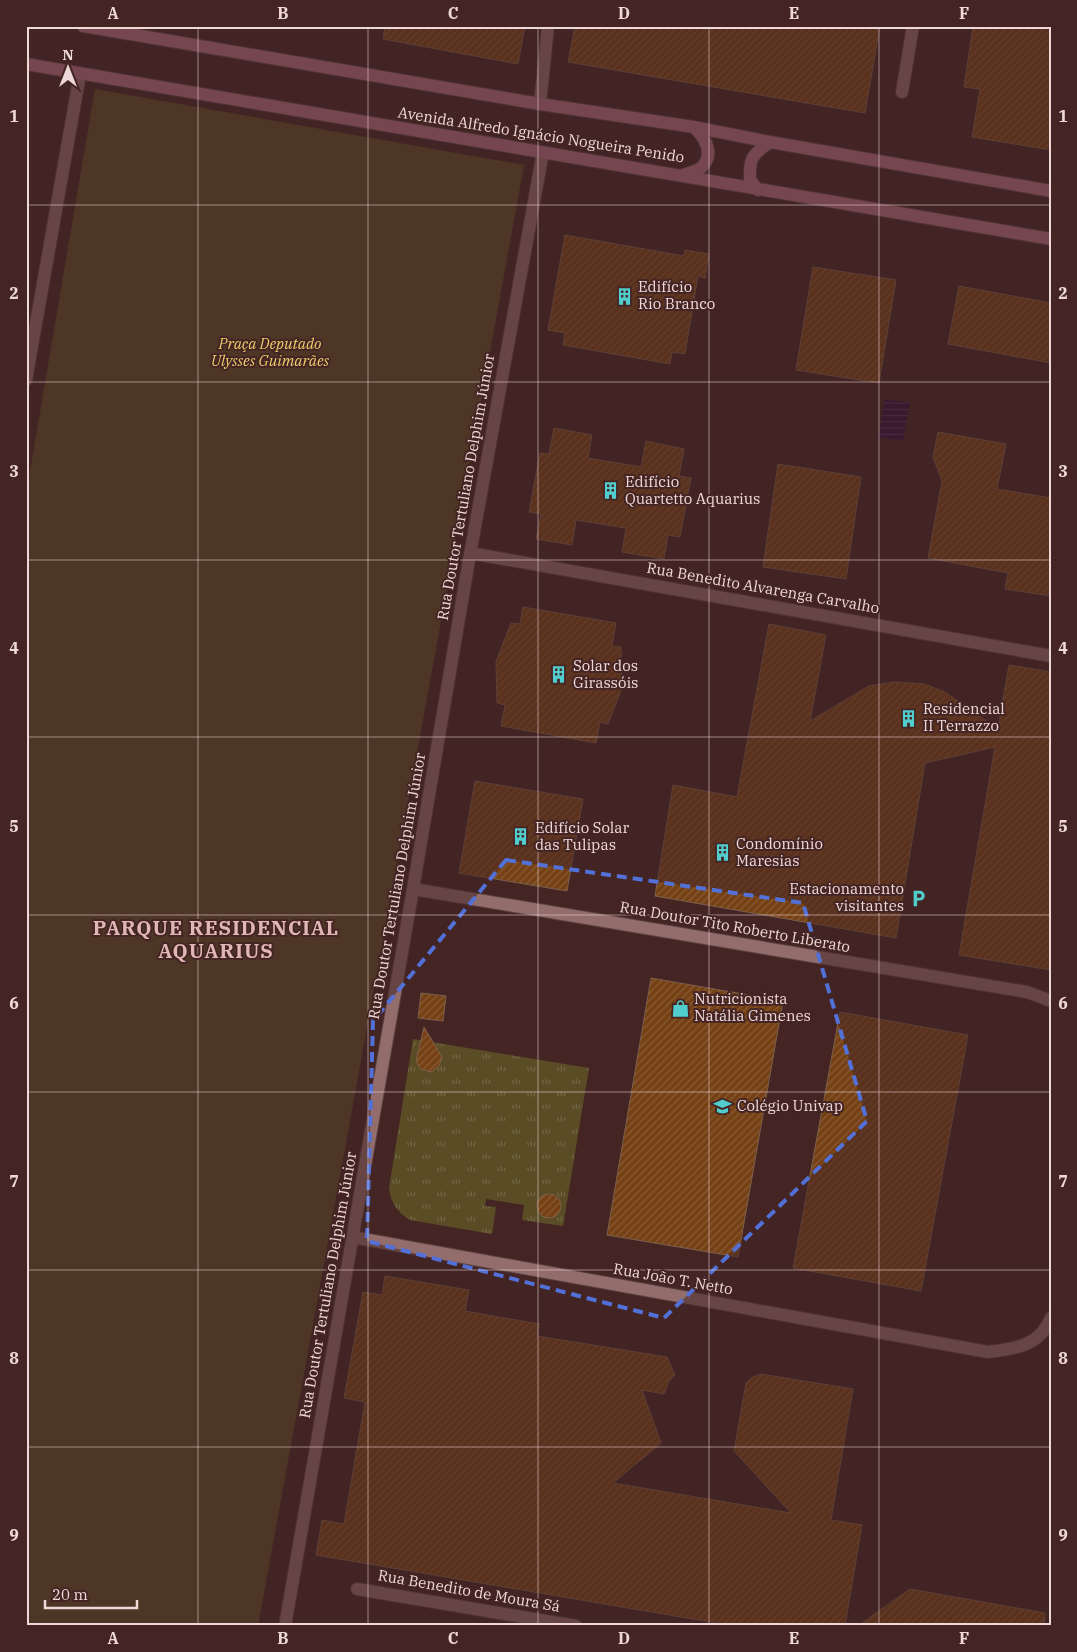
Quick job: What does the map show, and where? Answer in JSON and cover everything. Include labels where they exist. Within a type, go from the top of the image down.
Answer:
[{"type":"street","name":"Avenida Alfredo Ignácio Nogueira Penido","points":[[83,26],[540,104],[694,128],[1051,191]]},
{"type":"street","points":[[540,104],[548,26]]},
{"type":"street","points":[[902,92],[913,26]]},
{"type":"street","name":"Avenida Alfredo Ignácio Nogueira Penido","points":[[26,64],[1051,239]]},
{"type":"street","points":[[26,380],[80,74]]},
{"type":"street","points":[[683,175],[701,168],[707,158],[708,148],[704,137],[694,128]]},
{"type":"street","points":[[758,190],[750,180],[751,161],[756,152],[770,142]]},
{"type":"street","name":"Rua Doutor Tertuliano Delphim Júnior","points":[[285,1626],[414,889],[470,553],[543,152]]},
{"type":"street","name":"Rua Benedito Alvarenga Carvalho","points":[[470,553],[1051,656]]},
{"type":"street","name":"Rua Doutor Tito Roberto Liberato","points":[[414,889],[1027,992],[1051,1001]]},
{"type":"street","name":"Rua João T. Netto","points":[[352,1238],[988,1352],[1011,1349],[1033,1342],[1051,1318]]},
{"type":"street","name":"Rua Benedito de Moura Sá","points":[[357,1589],[576,1626]]},
{"type":"highlighted area","points":[[506,860],[803,903],[867,1121],[664,1318],[367,1241],[373,1021]]},
{"type":"green space","name":"Praça Deputado Ulysses Guimarães","points":[[95,89],[524,165],[258,1626],[26,1626],[26,495]]},
{"type":"green space","points":[[413,1039],[589,1068],[563,1226],[522,1220],[524,1205],[486,1199],[485,1206],[496,1207],[492,1234],[410,1220],[398,1210],[393,1203],[389,1188]]},
{"type":"shaded area","points":[[885,399],[910,403],[903,441],[878,437]]},
{"type":"building","points":[[385,26],[525,26],[518,64],[383,39]]},
{"type":"building","points":[[575,26],[880,26],[865,113],[568,62]]},
{"type":"building","points":[[973,26],[1051,26],[1051,150],[972,137],[980,89],[964,87]]},
{"type":"building","name":"Edifício Rio Branco","points":[[565,235],[684,256],[685,250],[709,254],[705,278],[698,276],[685,354],[672,352],[670,364],[563,345],[565,333],[548,330]]},
{"type":"building","points":[[813,267],[896,280],[879,383],[796,370]]},
{"type":"building","points":[[959,286],[1051,303],[1051,363],[948,344]]},
{"type":"building","name":"Edifício Quartetto Aquarius","points":[[554,428],[592,435],[588,458],[641,467],[646,441],[684,449],[679,476],[691,478],[680,537],[668,535],[664,559],[622,552],[626,528],[576,520],[572,545],[536,539],[541,514],[529,512],[540,453],[549,454]]},
{"type":"building","points":[[938,432],[1006,444],[997,489],[1051,498],[1051,596],[1005,589],[1008,573],[928,558],[942,481],[933,457]]},
{"type":"building","points":[[778,464],[861,477],[846,579],[763,567]]},
{"type":"building","name":"Solar dos Girassóis","points":[[523,607],[616,623],[612,646],[621,647],[622,688],[608,724],[600,722],[596,743],[501,726],[505,705],[497,703],[496,662],[511,623],[520,624]]},
{"type":"building","points":[[769,624],[826,635],[810,721],[869,686],[895,682],[924,684],[945,692],[998,729],[1009,665],[1051,672],[1051,970],[959,955],[995,747],[925,763],[896,938],[655,896],[673,785],[737,797]]},
{"type":"building","name":"Edifício Solar das Tulipas","points":[[475,781],[583,799],[567,891],[459,873]]},
{"type":"building","points":[[651,978],[783,1001],[738,1257],[607,1235]]},
{"type":"building","points":[[421,993],[446,996],[443,1021],[418,1018]]},
{"type":"building","points":[[840,1012],[968,1035],[921,1291],[793,1268]]},
{"type":"building","points":[[424,1027],[442,1057],[439,1066],[431,1072],[421,1069],[416,1061]]},
{"type":"building","points":[[544,1194],[554,1194],[561,1201],[561,1211],[554,1218],[544,1218],[537,1211],[537,1201]]},
{"type":"building","points":[[385,1276],[469,1290],[465,1311],[539,1324],[537,1336],[667,1357],[675,1375],[669,1381],[664,1394],[642,1390],[661,1443],[613,1483],[791,1513],[734,1451],[746,1383],[753,1377],[761,1374],[853,1389],[831,1520],[862,1525],[845,1626],[734,1626],[316,1555],[322,1520],[344,1524],[365,1402],[344,1398],[363,1292],[382,1295]]},
{"type":"building","points":[[910,1589],[1045,1613],[1044,1626],[858,1626]]},
{"type":"place","name":"Edifício Rio Branco","points":[[624,296]]},
{"type":"place","name":"Edifício Quartetto Aquarius","points":[[611,491]]},
{"type":"place","name":"Solar dos Girassóis","points":[[559,675]]},
{"type":"place","name":"Residencial II Terrazzo","points":[[909,718]]},
{"type":"place","name":"Edifício Solar das Tulipas","points":[[521,837]]},
{"type":"place","name":"Condomínio Maresias","points":[[722,853]]},
{"type":"place","name":"Estacionamento visitantes","points":[[918,898]]},
{"type":"place","name":"Nutricionista Natália Gimenes","points":[[680,1008]]},
{"type":"place","name":"Colégio Univap","points":[[723,1106]]},
{"type":"district","name":"PARQUE RESIDENCIAL AQUARIUS","points":[[216,940]]}]
